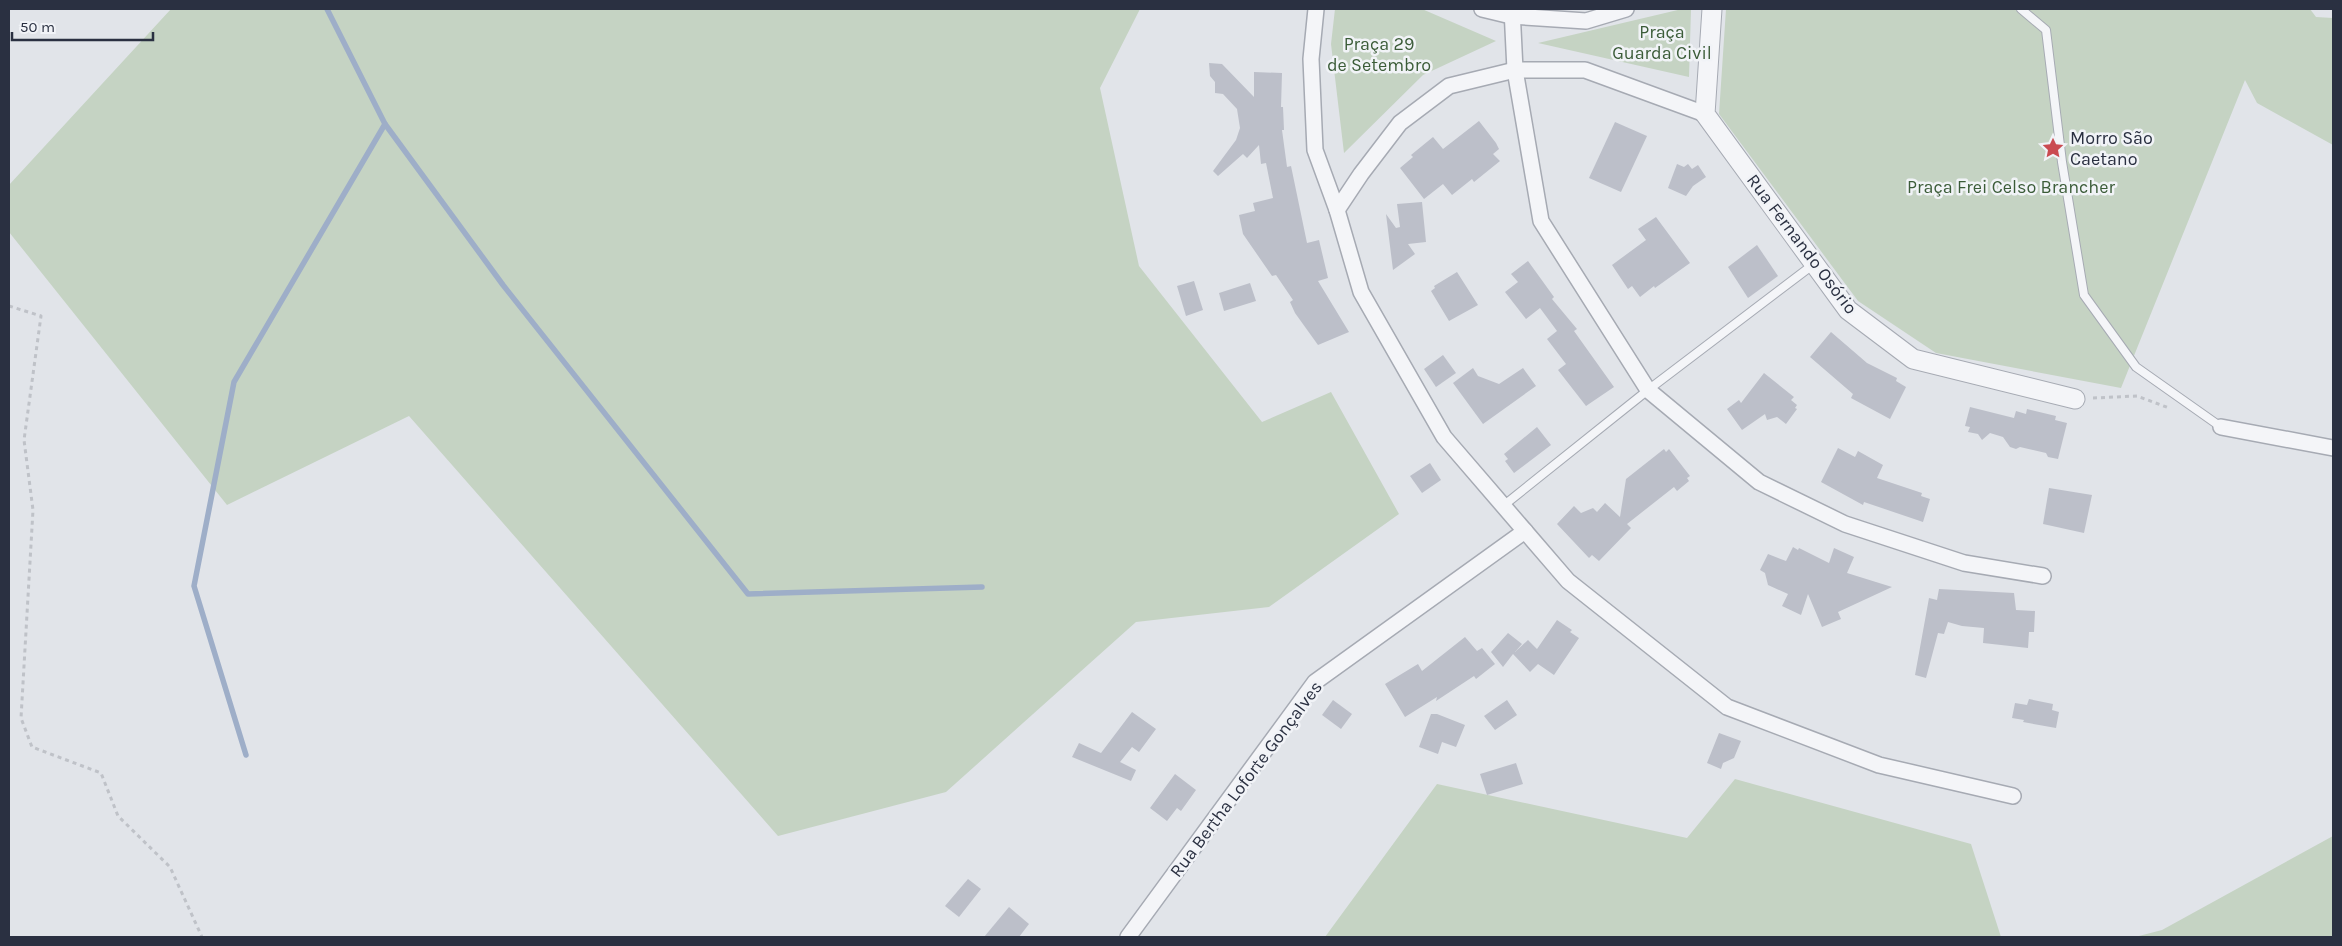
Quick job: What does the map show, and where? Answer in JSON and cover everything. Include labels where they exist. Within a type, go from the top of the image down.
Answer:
[{"type":"street","points":[[1316,9],[1311,59],[1315,150],[1337,210],[1361,292],[1444,438],[1568,581],[1727,707],[1880,765],[2014,796]]},
{"type":"street","points":[[1482,9],[1586,21],[1626,9]]},
{"type":"street","points":[[1337,210],[1361,174],[1400,123],[1449,86],[1515,70],[1585,70],[1705,114],[1712,9]]},
{"type":"street","points":[[1511,13],[1515,70],[1540,221],[1648,390],[1759,482],[1845,524],[1964,563],[2043,576]]},
{"type":"street","name":"Rua Fernando Osório","points":[[1705,114],[1848,310],[1913,359],[2075,399]]},
{"type":"street","points":[[2222,427],[2333,448]]},
{"type":"street","name":"Rua Bertha Loforte Gonçalves","points":[[1128,937],[1315,682],[1525,531]]},
{"type":"lane","points":[[2021,9],[2046,30],[2062,162],[2084,295],[2136,367],[2222,427]]},
{"type":"lane","points":[[1503,506],[1648,390],[1814,264]]},
{"type":"path","points":[[9,306],[41,316],[24,440],[33,510],[21,718],[32,747],[101,773],[118,816],[170,867],[202,937]]},
{"type":"path","points":[[2075,399],[2136,396],[2170,408]]},
{"type":"green space","points":[[171,9],[1140,9],[1100,88],[1139,266],[1262,422],[1331,392],[1399,514],[1269,607],[1136,622],[946,792],[778,836],[409,416],[227,505],[9,232],[9,185]]},
{"type":"green space","name":"Praça 29 de Setembro","points":[[1335,9],[1422,9],[1496,41],[1423,75],[1344,153],[1331,44]]},
{"type":"green space","name":"Praça Guarda Civil","points":[[1682,9],[1691,9],[1689,77],[1538,43]]},
{"type":"green space","name":"Praça Frei Celso Brancher","points":[[1726,9],[2310,9],[2316,17],[2333,18],[2333,145],[2257,103],[2245,80],[2121,388],[1936,353],[1858,301],[1719,114]]},
{"type":"green space","points":[[1735,779],[1971,844],[2001,937],[1325,937],[1437,784],[1687,838]]},
{"type":"green space","points":[[2333,836],[2333,937],[2135,937],[2162,930]]},
{"type":"building","points":[[1209,63],[1222,64],[1254,97],[1254,72],[1282,73],[1281,107],[1283,107],[1284,130],[1282,130],[1287,167],[1291,166],[1307,243],[1319,240],[1328,278],[1318,281],[1349,332],[1318,345],[1295,313],[1290,302],[1293,300],[1276,275],[1272,276],[1243,234],[1239,215],[1255,211],[1253,203],[1273,198],[1266,163],[1261,164],[1259,145],[1247,158],[1243,154],[1218,176],[1213,171],[1236,140],[1240,128],[1237,109],[1223,94],[1215,93],[1215,82],[1210,76]]},
{"type":"building","points":[[1479,121],[1496,143],[1499,149],[1493,154],[1500,161],[1474,182],[1472,179],[1452,195],[1443,184],[1424,199],[1400,168],[1413,157],[1411,155],[1433,137],[1443,149]]},
{"type":"building","points":[[1615,122],[1647,136],[1621,192],[1589,178]]},
{"type":"building","points":[[1677,164],[1684,167],[1688,164],[1692,169],[1698,165],[1706,177],[1693,186],[1686,196],[1668,188]]},
{"type":"building","points":[[1422,202],[1426,242],[1408,244],[1415,254],[1393,270],[1386,214],[1396,228],[1400,227],[1397,204]]},
{"type":"building","points":[[1656,217],[1690,263],[1640,297],[1632,286],[1628,289],[1612,265],[1646,240],[1638,229]]},
{"type":"building","points":[[1757,245],[1778,276],[1748,298],[1728,267]]},
{"type":"building","points":[[1528,261],[1554,297],[1552,299],[1577,329],[1574,331],[1614,387],[1586,406],[1558,370],[1566,364],[1547,339],[1557,331],[1540,308],[1526,319],[1505,292],[1518,282],[1511,274]]},
{"type":"building","points":[[1457,272],[1478,305],[1449,321],[1431,291],[1435,288],[1434,286]]},
{"type":"building","points":[[1194,281],[1203,310],[1186,316],[1177,286]]},
{"type":"building","points":[[1250,283],[1256,301],[1224,311],[1219,293]]},
{"type":"building","points":[[1831,332],[1867,363],[1897,378],[1896,381],[1906,387],[1890,419],[1851,398],[1853,394],[1810,357]]},
{"type":"building","points":[[1443,355],[1456,373],[1436,387],[1424,369]]},
{"type":"building","points":[[1473,368],[1478,376],[1499,384],[1523,368],[1536,386],[1483,424],[1453,383]]},
{"type":"building","points":[[1764,373],[1794,397],[1791,400],[1797,405],[1795,408],[1797,409],[1786,424],[1777,417],[1767,420],[1765,414],[1742,430],[1727,409],[1739,400],[1741,403]]},
{"type":"building","points":[[1970,407],[2014,418],[2016,411],[2026,414],[2027,409],[2056,416],[2055,420],[2067,423],[2058,459],[2048,457],[2046,453],[2020,447],[2016,449],[2010,447],[2003,437],[1990,433],[1982,440],[1978,434],[1968,432],[1970,427],[1965,426]]},
{"type":"building","points":[[1537,427],[1551,445],[1514,473],[1505,461],[1508,459],[1504,454]]},
{"type":"building","points":[[1838,448],[1855,457],[1858,451],[1883,465],[1877,478],[1922,493],[1921,496],[1930,499],[1923,522],[1864,502],[1863,505],[1821,482]]},
{"type":"building","points":[[1664,449],[1666,452],[1669,449],[1690,476],[1687,478],[1689,481],[1677,491],[1674,487],[1627,524],[1631,528],[1599,561],[1592,555],[1589,558],[1557,524],[1574,506],[1581,513],[1593,508],[1597,512],[1605,503],[1620,517],[1626,479]]},
{"type":"building","points":[[1430,463],[1441,480],[1422,493],[1410,476]]},
{"type":"building","points":[[2049,488],[2092,495],[2084,533],[2043,524]]},
{"type":"building","points":[[1793,547],[1798,550],[1799,548],[1829,563],[1834,548],[1854,557],[1847,573],[1892,587],[1838,612],[1841,619],[1822,627],[1808,594],[1801,615],[1782,606],[1788,594],[1768,585],[1765,573],[1760,570],[1768,554],[1786,561]]},
{"type":"building","points":[[1939,589],[2014,593],[2016,610],[2035,611],[2034,632],[2029,632],[2028,648],[1983,643],[1984,628],[1962,626],[1948,622],[1944,634],[1938,633],[1926,678],[1915,675],[1929,598],[1937,600]]},
{"type":"building","points":[[1557,620],[1572,630],[1570,632],[1579,638],[1554,675],[1538,664],[1530,672],[1513,654],[1503,667],[1491,652],[1508,633],[1522,644],[1515,652],[1528,640],[1537,649]]},
{"type":"building","points":[[1465,637],[1477,651],[1482,648],[1495,664],[1476,679],[1474,676],[1436,701],[1437,697],[1405,717],[1385,684],[1418,664],[1422,671]]},
{"type":"building","points":[[2029,699],[2053,704],[2052,710],[2059,712],[2056,728],[2012,718],[2015,703],[2027,705]]},
{"type":"building","points":[[1333,700],[1352,714],[1341,729],[1322,715]]},
{"type":"building","points":[[1507,700],[1517,715],[1495,730],[1484,716]]},
{"type":"building","points":[[1132,712],[1156,729],[1139,752],[1132,747],[1120,762],[1136,770],[1131,781],[1072,757],[1079,743],[1101,753]]},
{"type":"building","points":[[1431,714],[1437,714],[1465,725],[1456,747],[1442,742],[1438,754],[1419,747]]},
{"type":"building","points":[[1719,733],[1741,741],[1734,758],[1723,763],[1721,769],[1707,763]]},
{"type":"building","points":[[1516,763],[1523,784],[1487,795],[1480,774]]},
{"type":"building","points":[[1175,774],[1196,790],[1181,811],[1177,808],[1167,821],[1150,808]]},
{"type":"building","points":[[968,879],[981,889],[959,917],[945,906]]},
{"type":"building","points":[[1009,907],[1029,924],[1019,937],[984,937]]},
{"type":"waterway","points":[[327,9],[385,124],[503,285],[748,594],[982,587]]},
{"type":"waterway","points":[[246,755],[194,586],[234,382],[385,124]]},
{"type":"place","name":"Morro São Caetano","points":[[2053,148]]}]
